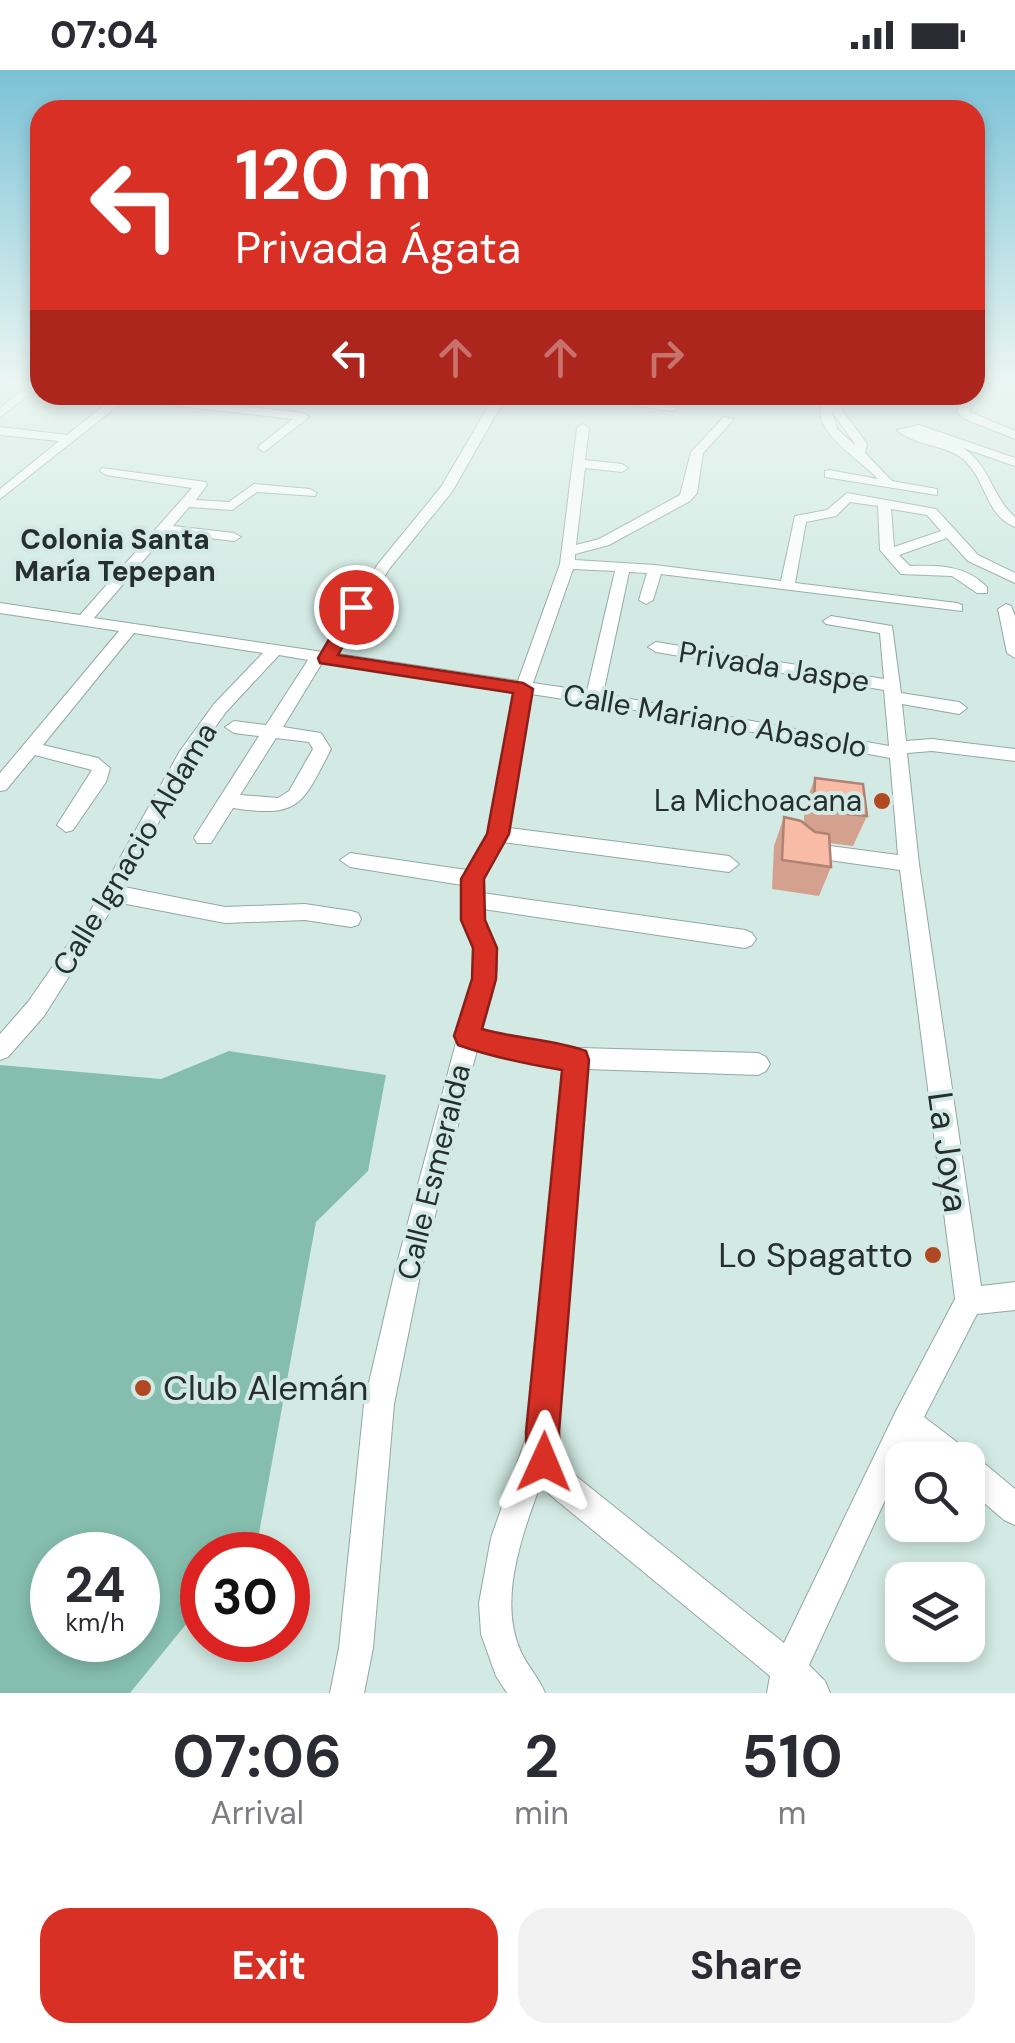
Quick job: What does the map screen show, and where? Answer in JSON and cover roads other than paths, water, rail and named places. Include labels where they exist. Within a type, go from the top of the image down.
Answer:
[{"type":"street","points":[[0,495],[47,458]]},
{"type":"street","points":[[204,838],[270,730],[374,580],[447,488],[465,458]]},
{"type":"street","points":[[473,889],[498,834],[523,689],[568,558],[579,458]]},
{"type":"street","points":[[568,558],[685,498],[690,493],[696,458]]},
{"type":"street","points":[[866,458],[883,472],[888,484]]},
{"type":"street","points":[[968,458],[982,474],[1003,516],[1015,523]]},
{"type":"street","points":[[578,463],[622,468]]},
{"type":"street","points":[[82,622],[202,485],[106,471]]},
{"type":"street","points":[[829,474],[932,492]]},
{"type":"street","points":[[186,503],[224,507],[238,503],[254,488],[310,494]]},
{"type":"street","points":[[787,586],[800,519],[832,514],[840,510],[846,498],[931,512],[973,558],[1015,579]]},
{"type":"street","points":[[884,504],[890,552],[906,572],[960,572],[970,576],[982,590]]},
{"type":"street","points":[[164,528],[234,537]]},
{"type":"street","points":[[890,552],[947,533]]},
{"type":"street","points":[[568,558],[957,608]]},
{"type":"street","points":[[594,698],[623,566]]},
{"type":"street","points":[[646,600],[655,569]]},
{"type":"street","name":"Calle Mariano Abasolo","points":[[0,608],[594,698],[888,752],[915,744],[1015,755]]},
{"type":"street","points":[[1006,609],[1015,653]]},
{"type":"street","name":"La Joya","points":[[831,622],[887,629],[909,864],[969,1301]]},
{"type":"street","points":[[0,785],[129,629]]},
{"type":"street","name":"Privada Jaspe","points":[[656,647],[959,708]]},
{"type":"street","name":"Calle Ignacio Aldama","points":[[0,1050],[36,1009],[112,893],[186,755],[220,708],[274,651]]},
{"type":"street","points":[[226,800],[277,808],[296,800],[322,749],[314,737],[234,727]]},
{"type":"street","points":[[30,748],[92,762],[101,768],[100,777],[66,825]]},
{"type":"street","points":[[498,834],[729,864]]},
{"type":"street","points":[[804,850],[909,864]]},
{"type":"street","points":[[350,860],[473,889],[745,939]]},
{"type":"street","name":"Calle Esmeralda","points":[[347,1693],[356,1648],[379,1404],[484,979],[485,948],[473,920],[473,889]]},
{"type":"street","points":[[112,893],[225,915],[305,912],[351,920]]},
{"type":"street","points":[[467,1036],[518,1051],[576,1060],[758,1064]]},
{"type":"street","points":[[576,1060],[542,1432],[544,1462],[560,1484],[787,1681],[813,1693]]},
{"type":"street","points":[[787,1681],[906,1421],[969,1301],[1015,1296]]},
{"type":"street","points":[[906,1421],[932,1442]]},
{"type":"street","points":[[528,1693],[512,1675],[495,1635],[493,1592],[542,1432]]},
{"type":"street","points":[[985,1484],[1015,1509]]},
{"type":"place","name":"La Michoacana","points":[[882,801]]},
{"type":"place","name":"Lo Spagatto","points":[[933,1255]]},
{"type":"place","name":"Club Alemán","points":[[143,1388]]},
{"type":"district","name":"Colonia Santa María Tepepan","points":[[115,555]]}]
